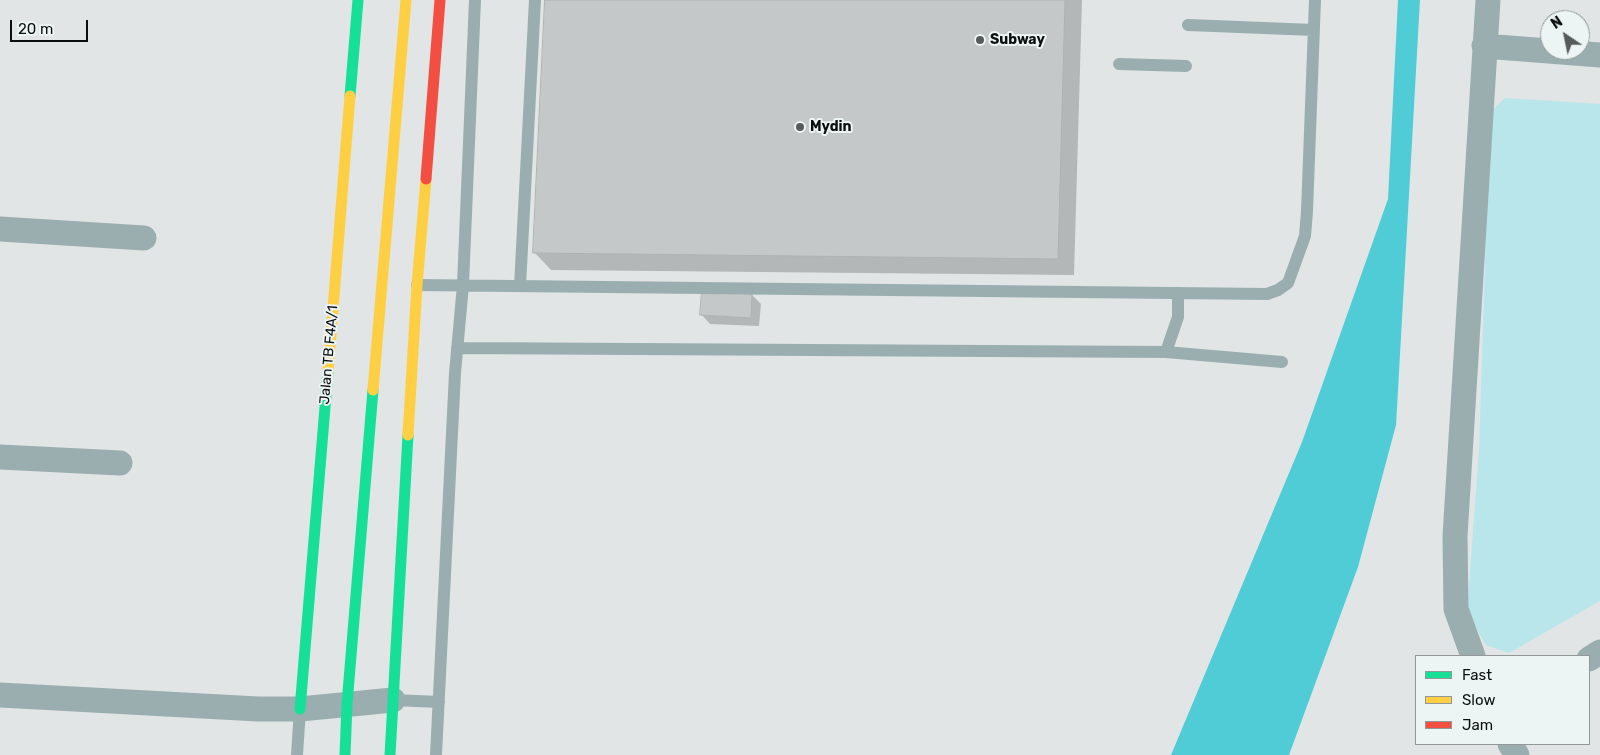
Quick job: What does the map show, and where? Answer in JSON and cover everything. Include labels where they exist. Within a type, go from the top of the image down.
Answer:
[{"type":"street","name":"Jalan TB F4A/1","points":[[300,709],[358,0]]},
{"type":"street","points":[[345,755],[347,704],[406,0]]},
{"type":"street","points":[[390,755],[417,285],[440,0]]},
{"type":"street","points":[[1473,655],[1456,609],[1455,536],[1488,0]]},
{"type":"street","points":[[1484,46],[1600,55]]},
{"type":"street","points":[[0,229],[144,238]]},
{"type":"street","points":[[0,457],[120,463]]},
{"type":"street","points":[[0,695],[258,709],[300,709],[393,700]]},
{"type":"lane","points":[[436,755],[463,286],[475,0]]},
{"type":"lane","points":[[520,286],[535,0]]},
{"type":"lane","points":[[417,285],[1267,294],[1278,290],[1288,283],[1305,236],[1315,0]]},
{"type":"lane","points":[[1188,25],[1314,30]]},
{"type":"lane","points":[[1119,64],[1186,66]]},
{"type":"lane","points":[[1166,352],[1178,317],[1178,293]]},
{"type":"lane","points":[[458,348],[1166,352],[1282,362]]},
{"type":"lane","points":[[393,700],[439,702]]},
{"type":"lane","points":[[297,755],[300,709]]},
{"type":"shaded area","points":[[1505,98],[1600,104],[1600,601],[1509,653],[1486,645],[1467,612],[1479,451],[1490,112]]},
{"type":"water","points":[[1398,0],[1420,0],[1396,425],[1358,567],[1289,755],[1171,755],[1302,442],[1388,199]]},
{"type":"building","name":"Mydin","points":[[545,0],[1065,0],[1058,259],[533,253]]},
{"type":"building","points":[[702,291],[752,294],[751,318],[700,315]]},
{"type":"traffic: fast","points":[[350,96],[358,0]]},
{"type":"traffic: fast","points":[[300,709],[328,371]]},
{"type":"traffic: fast","points":[[345,755],[347,704],[373,390]]},
{"type":"traffic: fast","points":[[390,755],[408,435]]},
{"type":"traffic: slow","points":[[373,390],[406,0]]},
{"type":"traffic: slow","points":[[328,371],[350,96]]},
{"type":"traffic: slow","points":[[408,435],[417,285],[426,179]]},
{"type":"traffic: jam","points":[[426,179],[440,0]]},
{"type":"place","name":"Subway","points":[[980,40]]},
{"type":"place","name":"Mydin","points":[[800,127]]}]
